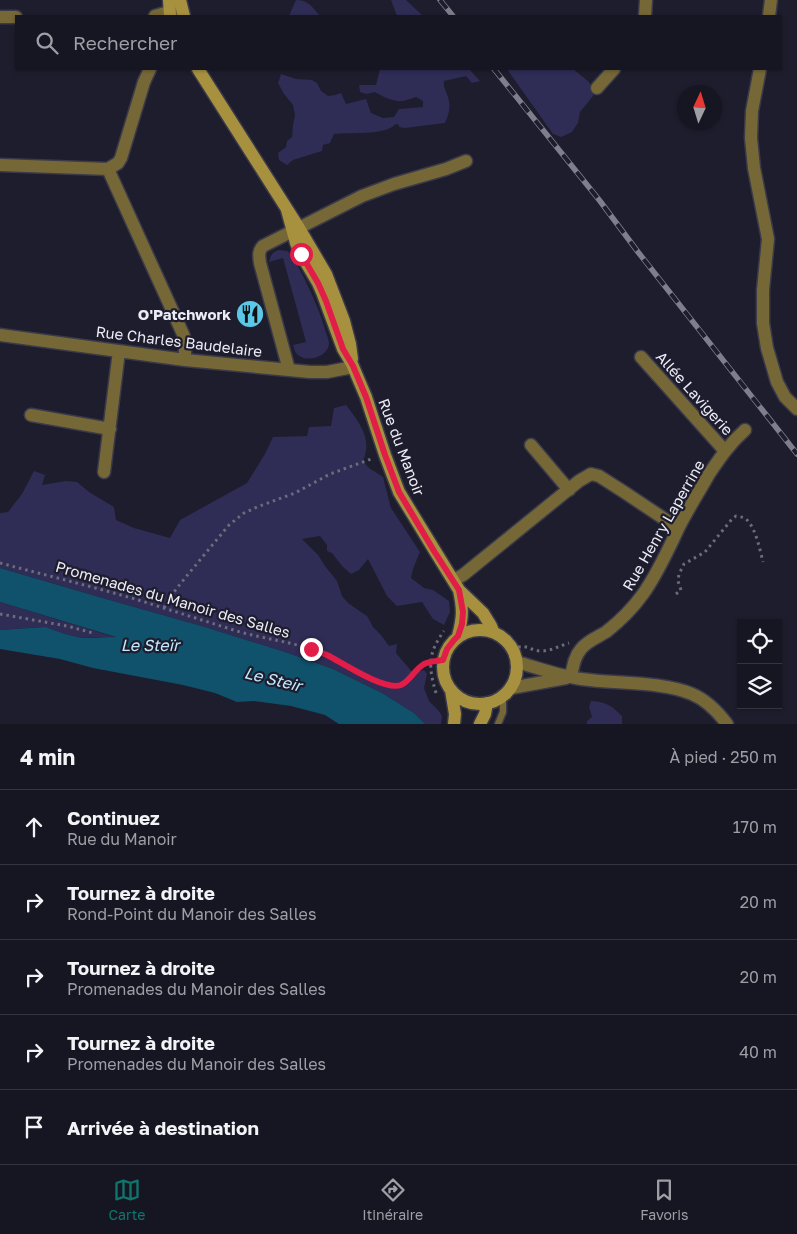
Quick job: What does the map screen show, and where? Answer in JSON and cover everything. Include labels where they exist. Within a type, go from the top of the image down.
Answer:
[{"type":"street","points":[[645,15],[646,0]]},
{"type":"street","points":[[767,0],[769,15]]},
{"type":"street","points":[[157,15],[169,9],[182,8]]},
{"type":"street","points":[[0,17],[15,18]]},
{"type":"street","points":[[0,165],[108,169],[118,163],[150,70]]},
{"type":"street","name":"Rue du Manoir","points":[[199,70],[287,210],[296,230],[326,274],[350,344],[353,365],[396,484],[434,551],[457,585],[483,613],[492,626],[493,632]]},
{"type":"street","points":[[597,88],[613,70]]},
{"type":"street","points":[[760,70],[752,111],[750,138],[768,239],[763,290],[763,323],[776,382],[785,397],[797,409]]},
{"type":"street","points":[[289,370],[260,263],[259,254],[263,246],[342,205],[377,190],[466,161]]},
{"type":"street","points":[[108,169],[183,334],[186,348],[185,360]]},
{"type":"street","name":"Rue Charles Baudelaire","points":[[0,335],[185,360],[318,373],[341,370],[353,365]]},
{"type":"street","points":[[104,472],[119,351]]},
{"type":"street","name":"Allée Lavigerie","points":[[641,357],[724,451]]},
{"type":"street","points":[[32,415],[110,429]]},
{"type":"street","name":"Rue Henry Laperrine","points":[[580,649],[584,644],[613,626],[638,601],[655,574],[697,494],[724,451],[745,430]]},
{"type":"street","points":[[531,446],[569,490]]},
{"type":"street","points":[[457,585],[463,575],[584,477],[591,474],[624,492],[678,528]]},
{"type":"street","name":"Rue du Manoir","points":[[457,585],[463,612],[458,636]]},
{"type":"street","points":[[507,692],[517,675],[517,662],[513,648],[505,638],[484,629],[475,629],[458,636],[447,649],[443,660],[444,676],[455,695],[467,702],[474,704],[493,702],[507,692],[571,677]]},
{"type":"street","points":[[571,677],[574,661],[580,649]]},
{"type":"street","points":[[517,662],[571,677],[678,690],[693,695],[706,703],[727,724]]},
{"type":"street","points":[[451,690],[455,714],[454,724]]},
{"type":"street","points":[[480,724],[485,714],[487,703]]},
{"type":"lane","points":[[498,724],[504,712],[507,692]]},
{"type":"path","points":[[164,608],[170,596],[229,525],[244,513],[295,493],[330,474],[385,455]]},
{"type":"path","points":[[676,594],[681,590],[678,574],[684,564],[705,552],[736,516],[747,520],[754,532],[763,562]]},
{"type":"path","name":"Promenades du Manoir des Salles","points":[[0,563],[164,608],[241,632],[319,652],[357,673],[394,686],[404,683],[423,664],[443,660]]},
{"type":"path","points":[[0,614],[67,626],[93,633]]},
{"type":"path","points":[[430,662],[436,644],[446,629]]},
{"type":"path","points":[[513,648],[524,646],[537,651],[544,651],[570,643],[580,649]]},
{"type":"shaded area","points":[[296,0],[300,0],[307,3],[319,15],[289,15]]},
{"type":"shaded area","points":[[391,0],[406,0],[422,15],[397,15]]},
{"type":"shaded area","points":[[380,70],[470,70],[480,81],[472,83],[466,76],[444,81],[449,104],[445,123],[405,128],[399,127],[396,124],[391,128],[376,132],[334,134],[330,143],[323,145],[322,151],[293,160],[287,165],[279,160],[278,153],[286,147],[287,141],[292,137],[295,115],[293,105],[278,83],[281,74],[296,79],[312,80],[328,96],[341,93],[346,104],[366,99],[371,113],[383,118],[394,117],[399,109],[423,107],[423,101],[416,97],[405,101],[396,101],[375,92],[366,94],[360,92],[359,85],[376,85]]},
{"type":"shaded area","points":[[508,70],[574,70],[588,81],[593,88],[593,96],[580,112],[578,123],[572,132],[561,137],[553,134]]},
{"type":"shaded area","points":[[279,250],[287,251],[292,255],[322,319],[329,344],[325,352],[316,357],[302,357],[294,349],[293,345],[306,342],[283,258],[269,262],[272,254]]},
{"type":"shaded area","points":[[346,405],[363,431],[366,453],[363,461],[369,468],[383,477],[391,508],[420,552],[411,578],[424,588],[433,590],[449,601],[450,612],[444,625],[433,619],[422,602],[397,606],[387,596],[368,559],[359,570],[351,574],[332,553],[327,551],[327,545],[320,536],[302,539],[318,555],[337,581],[342,596],[348,603],[367,616],[373,627],[389,646],[397,644],[396,653],[413,673],[424,670],[427,674],[424,688],[429,701],[442,716],[441,724],[425,724],[414,713],[382,693],[333,669],[288,653],[0,568],[0,513],[8,512],[22,494],[34,471],[45,475],[42,485],[66,481],[77,482],[89,492],[114,507],[116,520],[134,528],[170,538],[180,520],[247,483],[273,437],[307,436],[309,427],[331,426],[334,408]]},
{"type":"shaded area","points":[[0,602],[118,638],[82,638],[44,627],[0,630]]},
{"type":"shaded area","points":[[591,701],[601,702],[611,707],[622,716],[622,724],[587,724],[587,721],[592,717],[589,707]]},
{"type":"water","name":"Le Steïr","points":[[0,568],[205,627],[333,669],[382,693],[414,713],[425,724],[339,724],[325,715],[291,706],[254,701],[237,702],[215,693],[183,685],[93,668],[60,659],[0,649],[0,630],[45,627],[82,638],[116,637],[0,602]]},
{"type":"railway","points":[[440,0],[452,15]]},
{"type":"railway","points":[[495,70],[600,201],[797,454]]},
{"type":"place","name":"O'Patchwork","points":[[250,314]]},
{"type":"route","points":[[301,254],[318,283],[338,338],[353,366],[366,397],[396,484],[414,518],[454,580],[459,590],[463,612],[458,636],[447,649],[443,660],[423,664],[408,680],[400,685],[394,686],[379,682],[357,673],[328,656],[311,649]]},
{"type":"water label","name":"Le Steir","points":[[273,679]]}]
